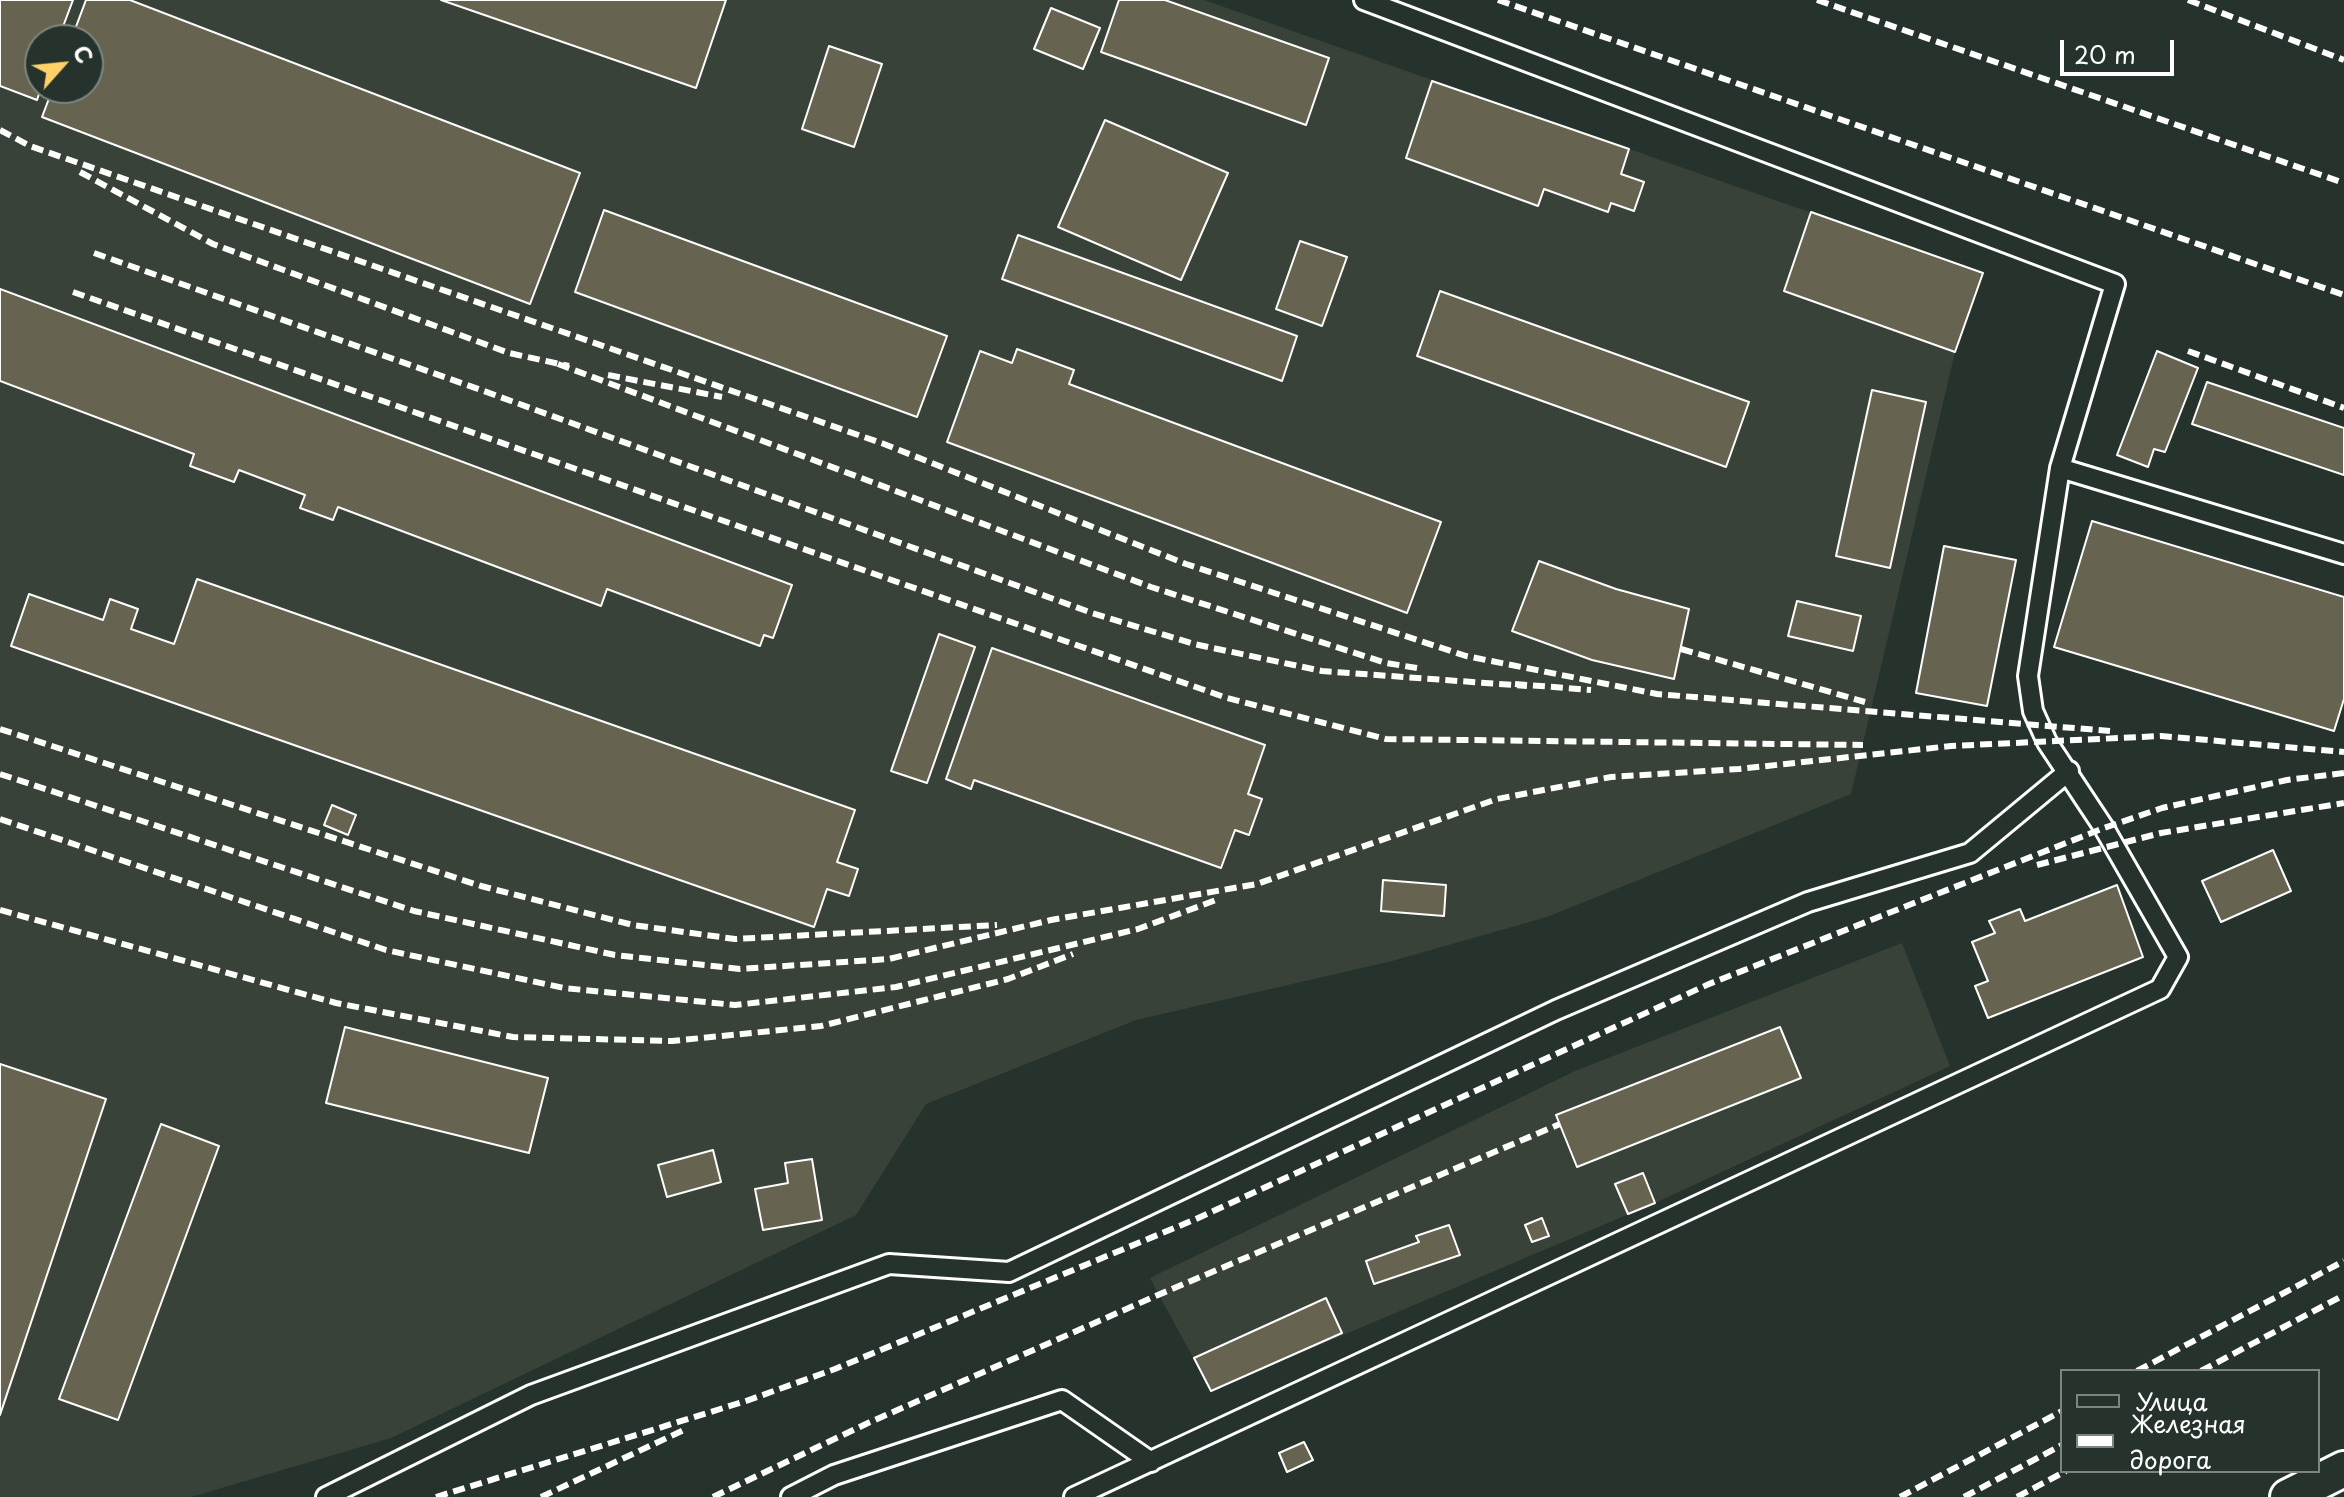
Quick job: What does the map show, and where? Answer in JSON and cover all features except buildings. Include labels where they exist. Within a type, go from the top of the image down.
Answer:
[{"type":"street","points":[[2288,1497],[2344,1469]]},
{"type":"lane","points":[[1074,1497],[2160,989],[2178,957],[2069,771],[2047,742],[2033,711],[2028,676],[2060,468],[2115,284],[1364,0]]},
{"type":"lane","points":[[2060,468],[2344,554]]},
{"type":"lane","points":[[326,1497],[531,1395],[889,1264],[1009,1272],[1556,1010],[1808,902],[1970,853],[2069,771]]},
{"type":"lane","points":[[791,1497],[834,1475],[1062,1400],[1151,1462]]},
{"type":"shaded area","points":[[0,0],[1204,0],[1983,273],[1955,352],[1851,794],[1547,917],[1392,961],[1136,1020],[926,1104],[856,1215],[391,1438],[191,1497],[0,1497]]},
{"type":"shaded area","points":[[1902,943],[1950,1066],[1655,1203],[1211,1391],[1150,1278],[1575,1071]]},
{"type":"railway","points":[[1498,0],[2344,295]]},
{"type":"railway","points":[[1817,0],[2344,183]]},
{"type":"railway","points":[[2188,0],[2344,60]]},
{"type":"railway","points":[[0,130],[30,146],[884,444],[1186,564],[1466,656],[1657,694],[2110,731]]},
{"type":"railway","points":[[80,172],[213,244],[509,353],[569,366]]},
{"type":"railway","points":[[94,253],[481,390],[1092,613],[1194,644],[1322,671],[1527,686]]},
{"type":"railway","points":[[73,292],[1227,698],[1386,739],[1863,745]]},
{"type":"railway","points":[[2188,351],[2344,408]]},
{"type":"railway","points":[[558,364],[1151,587],[1386,663],[1417,668]]},
{"type":"railway","points":[[608,375],[722,397]]},
{"type":"railway","points":[[1681,649],[1865,702]]},
{"type":"railway","points":[[1515,684],[1591,690]]},
{"type":"railway","points":[[0,729],[481,886],[633,925],[735,939],[997,925]]},
{"type":"railway","points":[[0,774],[414,911],[615,955],[740,969],[889,959],[1051,920],[1257,884],[1497,799],[1611,777],[1739,769],[1951,746],[2161,736],[2344,752]]},
{"type":"railway","points":[[436,1497],[746,1401],[835,1369],[1196,1219],[1709,984],[2104,828],[2162,808],[2287,780],[2344,773]]},
{"type":"railway","points":[[2037,865],[2161,833],[2344,803]]},
{"type":"railway","points":[[0,819],[386,950],[564,988],[735,1005],[896,987],[1138,929],[1216,900]]},
{"type":"railway","points":[[0,910],[336,1003],[513,1037],[672,1041],[821,1026],[1008,979],[1073,954]]},
{"type":"railway","points":[[713,1497],[868,1423],[1158,1295],[1560,1124]]},
{"type":"railway","points":[[2141,1369],[2344,1261]]},
{"type":"railway","points":[[2205,1369],[2344,1295]]},
{"type":"railway","points":[[1900,1497],[2060,1412]]},
{"type":"railway","points":[[541,1497],[686,1429]]},
{"type":"railway","points":[[1964,1497],[2060,1446]]},
{"type":"railway","points":[[2017,1497],[2062,1473]]}]
